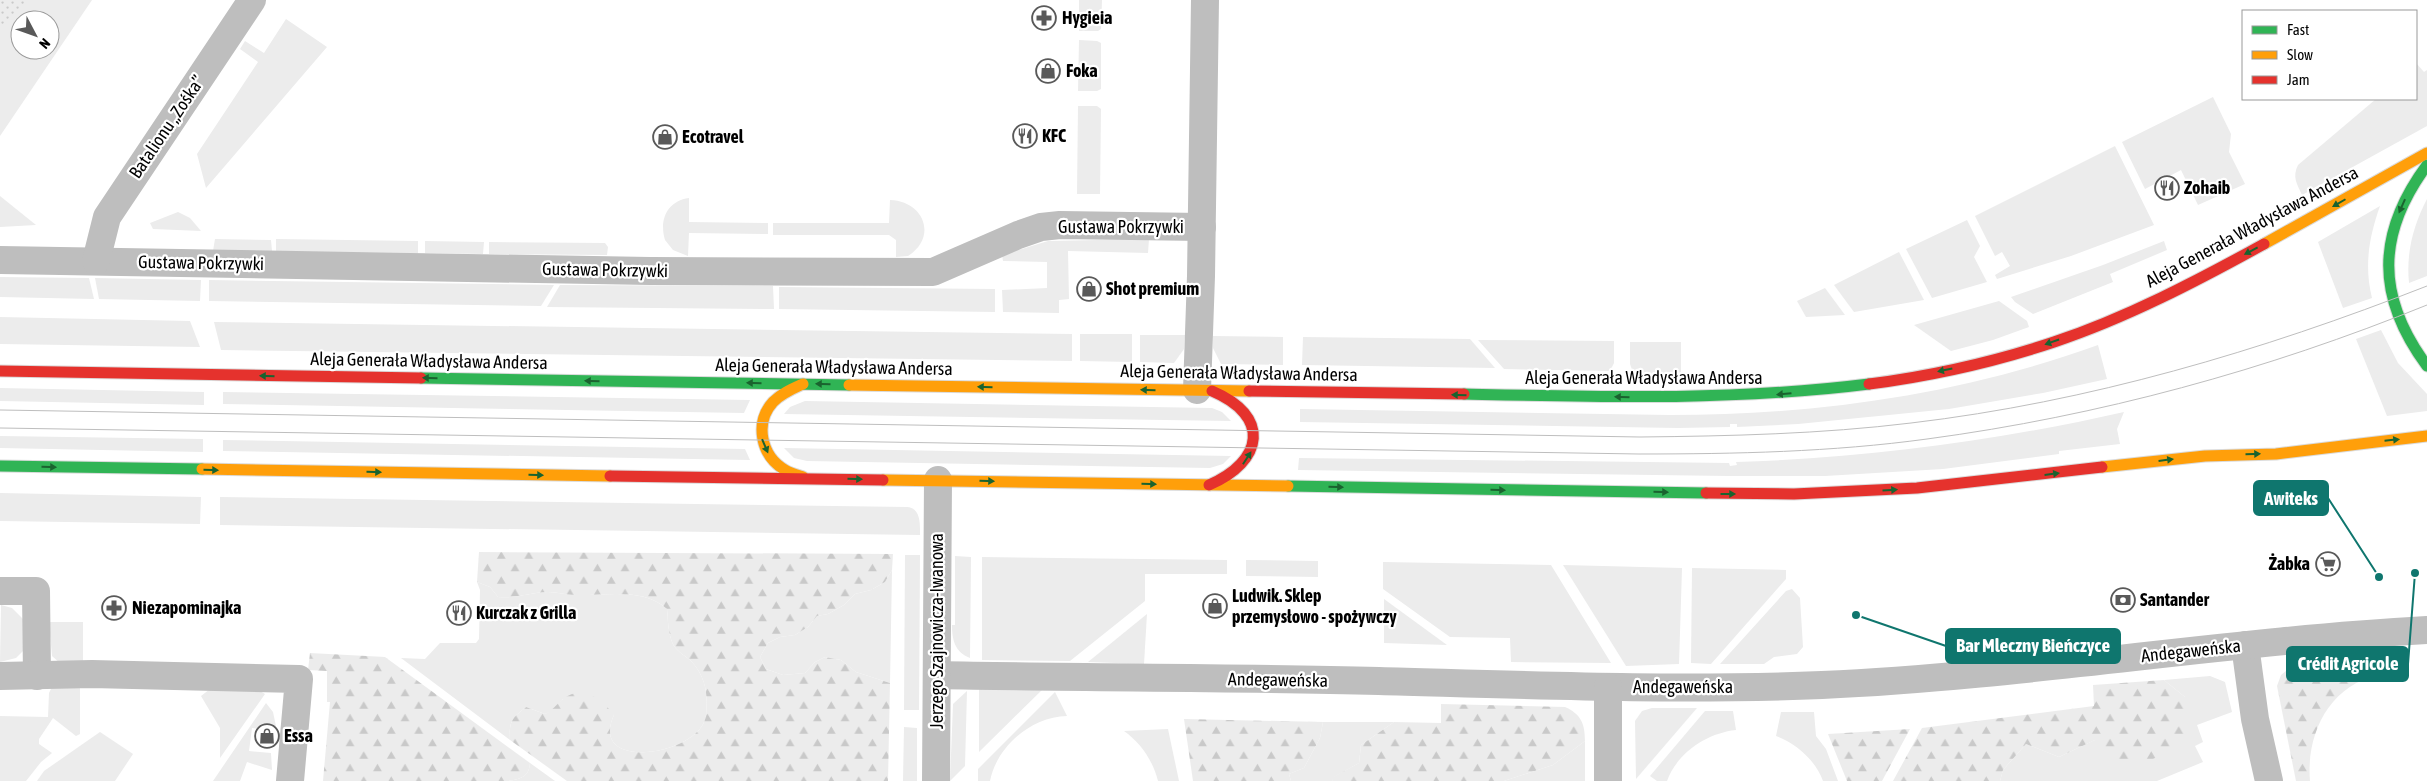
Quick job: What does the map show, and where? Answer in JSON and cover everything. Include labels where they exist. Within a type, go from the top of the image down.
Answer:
[{"type":"main road","name":"Aleja Generała Władysława Andersa","points":[[0,371],[1713,398],[1761,396],[1907,379],[2042,346],[2097,325],[2214,271],[2427,153]]},
{"type":"main road","points":[[2427,165],[2410,189],[2401,206],[2391,239],[2387,270],[2397,317],[2410,344],[2427,366]]},
{"type":"main road","points":[[803,384],[787,390],[769,407],[762,422],[761,434],[764,448],[779,467],[790,474],[807,478]]},
{"type":"main road","points":[[1204,390],[1228,396],[1243,410],[1253,430],[1254,442],[1250,455],[1237,470],[1208,486]]},
{"type":"main road","points":[[0,466],[1720,494],[1858,492],[1976,483],[2204,456],[2276,454],[2427,436]]},
{"type":"street","name":"Batalionu „Zośka”","points":[[96,261],[107,217],[252,0]]},
{"type":"street","points":[[1204,0],[1202,227],[1204,390]]},
{"type":"street","name":"Gustawa Pokrzywki","points":[[0,260],[640,271],[933,272],[993,244],[1041,227],[1060,225],[1202,227]]},
{"type":"street","name":"Jerzego Szajnowicza-Iwanowa","points":[[936,781],[938,480]]},
{"type":"street","points":[[0,591],[36,591],[38,676]]},
{"type":"street","name":"Andegaweńska","points":[[937,675],[1378,681],[1608,687],[1803,685],[1912,680],[2244,645],[2427,630]]},
{"type":"street","points":[[2244,645],[2255,719],[2269,781]]},
{"type":"street","points":[[0,676],[83,674],[299,679],[290,781]]},
{"type":"street","points":[[1608,687],[1608,781]]},
{"type":"green space","points":[[0,0],[92,0],[60,47],[60,10],[10,10],[10,60],[51,60],[0,136]]},
{"type":"green space","points":[[0,0],[28,0],[18,10],[10,10],[10,17],[0,27]]},
{"type":"green space","points":[[1079,0],[1102,0],[1101,29],[1098,31],[1079,31]]},
{"type":"green space","points":[[286,19],[327,47],[206,188],[197,154],[258,62],[240,49],[245,41],[264,53]]},
{"type":"green space","points":[[1079,40],[1101,43],[1101,89],[1097,91],[1078,91]]},
{"type":"green space","points":[[2417,64],[2424,72],[2427,70],[2427,126],[2302,195],[2295,177],[2298,165],[2375,100],[2417,100]]},
{"type":"green space","points":[[2213,97],[2231,134],[2229,152],[2245,184],[2198,205],[2181,170],[2145,189],[2122,142]]},
{"type":"green space","points":[[1078,106],[1097,106],[1101,109],[1100,194],[1077,194]]},
{"type":"green space","points":[[2115,146],[2154,225],[2071,256],[1997,279],[1995,275],[2010,266],[2002,252],[1995,256],[1975,216]]},
{"type":"green space","points":[[0,196],[36,225],[0,227]]},
{"type":"green space","points":[[689,198],[689,222],[768,223],[768,234],[689,233],[688,256],[673,250],[665,240],[663,233],[664,219],[670,207],[681,200]]},
{"type":"green space","points":[[2427,199],[2427,276],[2409,283],[2410,250],[2414,230]]},
{"type":"green space","points":[[890,200],[911,206],[919,213],[923,221],[923,239],[908,256],[896,257],[896,240],[889,235],[773,235],[773,223],[889,223]]},
{"type":"green space","points":[[2380,206],[2373,229],[2368,263],[2372,298],[2343,308],[2318,242]]},
{"type":"green space","points":[[178,212],[190,218],[201,231],[153,229],[150,223]]},
{"type":"green space","points":[[1967,220],[1980,246],[1974,257],[1987,282],[1932,298],[1906,249]]},
{"type":"green space","points":[[215,239],[271,240],[272,251],[213,251]]},
{"type":"green space","points":[[276,239],[418,241],[418,253],[276,252]]},
{"type":"green space","points":[[1149,239],[1148,253],[1068,251],[1069,299],[1059,300],[1059,313],[1003,312],[1002,290],[1047,288],[1047,262],[1003,261],[1002,255],[1048,241]]},
{"type":"green space","points":[[425,241],[484,242],[483,254],[425,253]]},
{"type":"green space","points":[[2164,241],[2167,250],[2110,274],[2113,282],[2033,314],[2015,302],[2011,297],[2103,265]]},
{"type":"green space","points":[[489,242],[605,243],[608,247],[607,255],[489,254]]},
{"type":"green space","points":[[1899,252],[1924,300],[1854,312],[1834,285]]},
{"type":"green space","points":[[0,277],[89,278],[94,299],[0,297]]},
{"type":"green space","points":[[95,278],[201,280],[200,301],[99,299]]},
{"type":"green space","points":[[209,280],[554,285],[541,306],[209,301]]},
{"type":"green space","points":[[560,285],[773,286],[774,309],[547,307]]},
{"type":"green space","points":[[779,287],[995,289],[995,312],[779,309]]},
{"type":"green space","points":[[1825,288],[1845,315],[1806,317],[1797,301]]},
{"type":"green space","points":[[1999,301],[2027,321],[2029,327],[1993,340],[1951,351],[1914,325]]},
{"type":"green space","points":[[0,317],[190,321],[200,347],[0,344]]},
{"type":"green space","points":[[214,322],[1072,334],[1072,361],[221,350]]},
{"type":"green space","points":[[2381,330],[2398,363],[2427,394],[2427,411],[2387,416],[2356,339]]},
{"type":"green space","points":[[1080,334],[1132,334],[1132,362],[1080,361]]},
{"type":"green space","points":[[1140,335],[1185,335],[1184,349],[1174,363],[1140,362]]},
{"type":"green space","points":[[1213,336],[1283,337],[1283,365],[1221,364],[1213,348]]},
{"type":"green space","points":[[1303,337],[1470,339],[1495,368],[1302,365]]},
{"type":"green space","points":[[1478,340],[1614,341],[1614,363],[1610,371],[1504,369]]},
{"type":"green space","points":[[1630,342],[1681,342],[1681,378],[1635,378],[1630,364]]},
{"type":"green space","points":[[2098,345],[2107,379],[2043,393],[1949,409],[1798,424],[1737,427],[1737,424],[1730,424],[1730,427],[1678,428],[1300,422],[1300,409],[1670,415],[1779,411],[1833,406],[1887,399],[1993,377]]},
{"type":"green space","points":[[0,388],[204,392],[204,405],[0,401]]},
{"type":"green space","points":[[223,392],[750,400],[744,413],[223,404]]},
{"type":"green space","points":[[805,401],[1212,408],[1222,412],[1231,421],[784,414],[790,407]]},
{"type":"green space","points":[[2124,412],[2117,429],[2120,444],[2059,451],[2059,454],[1943,469],[1825,476],[1298,470],[1299,458],[1729,463],[1730,466],[1737,465],[1736,462],[1834,457],[1980,440]]},
{"type":"green space","points":[[0,436],[203,439],[203,452],[0,448]]},
{"type":"green space","points":[[223,440],[745,449],[750,460],[223,451]]},
{"type":"green space","points":[[784,448],[1231,456],[1223,464],[1210,468],[807,461],[794,458]]},
{"type":"green space","points":[[0,493],[201,497],[200,524],[0,521]]},
{"type":"green space","points":[[220,497],[907,507],[915,510],[919,517],[920,535],[220,525]]},
{"type":"green space","points":[[479,552],[893,554],[892,570],[885,582],[871,590],[855,594],[844,605],[828,614],[817,616],[808,627],[795,635],[780,637],[768,643],[760,657],[766,669],[783,675],[805,673],[815,662],[825,657],[841,660],[856,672],[890,683],[888,781],[567,781],[510,740],[512,720],[526,707],[545,714],[570,695],[584,693],[591,695],[604,704],[614,715],[610,730],[613,742],[624,749],[638,752],[656,751],[673,746],[689,738],[701,728],[707,707],[703,680],[692,662],[674,646],[669,633],[667,609],[657,602],[635,595],[623,594],[575,595],[548,592],[498,597],[490,587],[477,582]]},
{"type":"green space","points":[[905,555],[920,555],[919,710],[904,710]]},
{"type":"green space","points":[[955,556],[971,557],[970,658],[958,649],[953,636],[952,625],[955,625]]},
{"type":"green space","points":[[982,557],[1227,560],[1227,574],[1145,574],[1145,601],[1070,661],[982,660]]},
{"type":"green space","points":[[1246,560],[1318,561],[1318,577],[1246,576]]},
{"type":"green space","points":[[1383,562],[1551,565],[1611,663],[1511,662],[1510,638],[1450,637],[1383,589]]},
{"type":"green space","points":[[1563,565],[1682,568],[1679,664],[1626,666]]},
{"type":"green space","points":[[1692,568],[1786,570],[1786,579],[1711,664],[1691,663]]},
{"type":"green space","points":[[892,570],[890,683],[856,672],[841,660],[825,657],[815,662],[805,673],[783,675],[766,669],[760,657],[768,643],[780,637],[795,635],[808,627],[817,616],[828,614],[844,605],[855,594],[871,590],[885,582]]},
{"type":"green space","points":[[477,582],[490,587],[498,597],[548,592],[575,595],[623,594],[635,595],[657,602],[667,609],[669,633],[674,646],[692,662],[703,680],[707,707],[701,728],[689,738],[673,746],[656,751],[638,752],[624,749],[613,742],[610,730],[614,715],[563,699],[554,710],[545,714],[526,707],[512,720],[510,740],[401,658],[425,659],[440,643],[476,643],[479,639],[480,590]]},
{"type":"green space","points":[[1792,589],[1800,598],[1803,647],[1797,654],[1774,657],[1764,664],[1720,664],[1786,591]]},
{"type":"green space","points":[[1384,599],[1447,645],[1384,643]]},
{"type":"green space","points":[[1,605],[12,608],[25,621],[24,650],[16,658],[0,662]]},
{"type":"green space","points":[[1147,614],[1144,664],[1088,662]]},
{"type":"green space","points":[[49,622],[83,622],[83,663],[60,663],[52,656]]},
{"type":"green space","points":[[310,653],[385,657],[530,763],[528,771],[520,778],[508,781],[323,781],[330,702],[327,702],[327,671],[308,670]]},
{"type":"green space","points":[[2376,658],[2378,675],[2361,681],[2346,690],[2324,714],[2312,746],[2310,781],[2296,781],[2277,686],[2281,675],[2292,666]]},
{"type":"green space","points":[[2210,676],[2225,682],[2232,712],[2197,725],[2203,742],[2195,746],[2203,762],[2157,781],[2000,781],[2003,770],[2026,744],[2059,757],[2185,697],[2164,680]]},
{"type":"green space","points":[[2164,680],[2185,697],[2185,743],[2149,761],[2113,763],[2095,740],[2059,757],[2026,744],[2003,770],[2000,781],[1893,781],[1922,728],[2094,706],[2093,685]]},
{"type":"green space","points":[[80,683],[80,734],[76,736],[53,718],[39,739],[39,744],[52,753],[41,762],[26,781],[0,781],[0,716],[48,717],[49,693],[53,685]]},
{"type":"green space","points":[[979,688],[1044,688],[979,752]]},
{"type":"green space","points":[[210,689],[260,691],[265,694],[220,758],[220,728],[201,696]]},
{"type":"green space","points":[[967,691],[965,766],[950,781],[953,704]]},
{"type":"green space","points":[[1055,692],[1067,716],[1041,722],[1018,736],[1000,756],[990,781],[978,781],[978,769]]},
{"type":"green space","points":[[266,703],[273,712],[277,731],[252,728],[249,751],[271,753],[272,770],[247,762],[240,781],[213,781]]},
{"type":"green space","points":[[1441,704],[1565,707],[1575,713],[1581,720],[1585,741],[1553,765],[1504,781],[1332,781],[1333,777],[1359,763],[1361,745],[1394,722],[1441,723]]},
{"type":"green space","points":[[1652,708],[1697,708],[1636,779],[1635,721],[1642,711]]},
{"type":"green space","points":[[1705,711],[1733,711],[1736,730],[1714,735],[1694,746],[1678,762],[1667,781],[1657,781],[1650,776]]},
{"type":"green space","points":[[1781,712],[1814,712],[1816,736],[1826,749],[1838,781],[1823,781],[1816,767],[1798,748],[1776,736]]},
{"type":"green space","points":[[1184,719],[1323,722],[1320,738],[1304,768],[1289,774],[1291,781],[1193,781]]},
{"type":"green space","points":[[1323,722],[1394,722],[1361,745],[1359,763],[1334,777],[1332,781],[1291,781],[1289,774],[1304,768],[1320,738]]},
{"type":"green space","points":[[904,727],[917,728],[917,781],[903,781]]},
{"type":"green space","points":[[1168,729],[1179,781],[1158,781],[1146,753],[1124,731]]},
{"type":"green space","points":[[1910,729],[1882,781],[1847,781],[1828,734]]},
{"type":"green space","points":[[100,732],[133,754],[115,781],[37,781],[44,771]]},
{"type":"green space","points":[[1585,741],[1585,781],[1504,781],[1553,765]]},
{"type":"green space","points":[[530,763],[555,781],[508,781],[524,776],[528,771]]},
{"type":"tram line","points":[[0,410],[1640,437],[1776,434],[1843,430],[1977,414],[2109,388],[2174,371],[2301,332],[2427,286]]},
{"type":"tram line","points":[[0,428],[1639,454],[1783,451],[1855,447],[1927,439],[2055,418],[2119,404],[2244,370],[2306,350],[2427,305]]},
{"type":"traffic: fast","points":[[2427,165],[2410,191],[2398,216],[2391,241],[2389,266],[2391,290],[2398,315],[2410,340],[2427,366]]},
{"type":"traffic: fast","points":[[421,378],[849,385]]},
{"type":"traffic: fast","points":[[1464,394],[1616,397],[1717,395],[1768,393],[1869,384]]},
{"type":"traffic: fast","points":[[0,466],[202,469]]},
{"type":"traffic: fast","points":[[1288,486],[1706,493]]},
{"type":"traffic: slow","points":[[2264,244],[2427,153]]},
{"type":"traffic: slow","points":[[803,384],[773,402],[767,410],[762,429],[763,439],[770,456],[785,470],[803,477]]},
{"type":"traffic: slow","points":[[849,385],[1249,391]]},
{"type":"traffic: slow","points":[[2102,467],[2205,456],[2276,454],[2427,436]]},
{"type":"traffic: slow","points":[[202,469],[610,476]]},
{"type":"traffic: slow","points":[[883,480],[1288,486]]},
{"type":"traffic: jam","points":[[1869,384],[1962,368],[2054,342],[2108,322],[2161,298],[2264,244]]},
{"type":"traffic: jam","points":[[0,371],[421,378]]},
{"type":"traffic: jam","points":[[1209,485],[1227,475],[1241,464],[1250,451],[1253,438],[1251,425],[1244,413],[1231,401],[1212,391]]},
{"type":"traffic: jam","points":[[1249,391],[1464,394]]},
{"type":"traffic: jam","points":[[1706,493],[1794,494],[1917,488],[2102,467]]},
{"type":"traffic: jam","points":[[610,476],[883,480]]},
{"type":"place","name":"Hygieia","points":[[1044,18]]},
{"type":"place","name":"Foka","points":[[1048,71]]},
{"type":"place","name":"KFC","points":[[1025,136]]},
{"type":"place","name":"Ecotravel","points":[[665,137]]},
{"type":"place","name":"Zohaib","points":[[2167,188]]},
{"type":"place","name":"Shot premium","points":[[1089,289]]},
{"type":"place","name":"Żabka","points":[[2328,564]]},
{"type":"place","name":"Crédit Agricole","points":[[2415,573]]},
{"type":"place","name":"Awiteks","points":[[2379,577]]},
{"type":"place","name":"Santander","points":[[2123,600]]},
{"type":"place","name":"Ludwik. Sklep przemysłowo - spożywczy","points":[[1215,606]]},
{"type":"place","name":"Niezapominajka","points":[[114,608]]},
{"type":"place","name":"Kurczak z Grilla","points":[[459,613]]},
{"type":"place","name":"Bar Mleczny Bieńczyce","points":[[1856,615]]},
{"type":"place","name":"Essa","points":[[267,736]]}]
